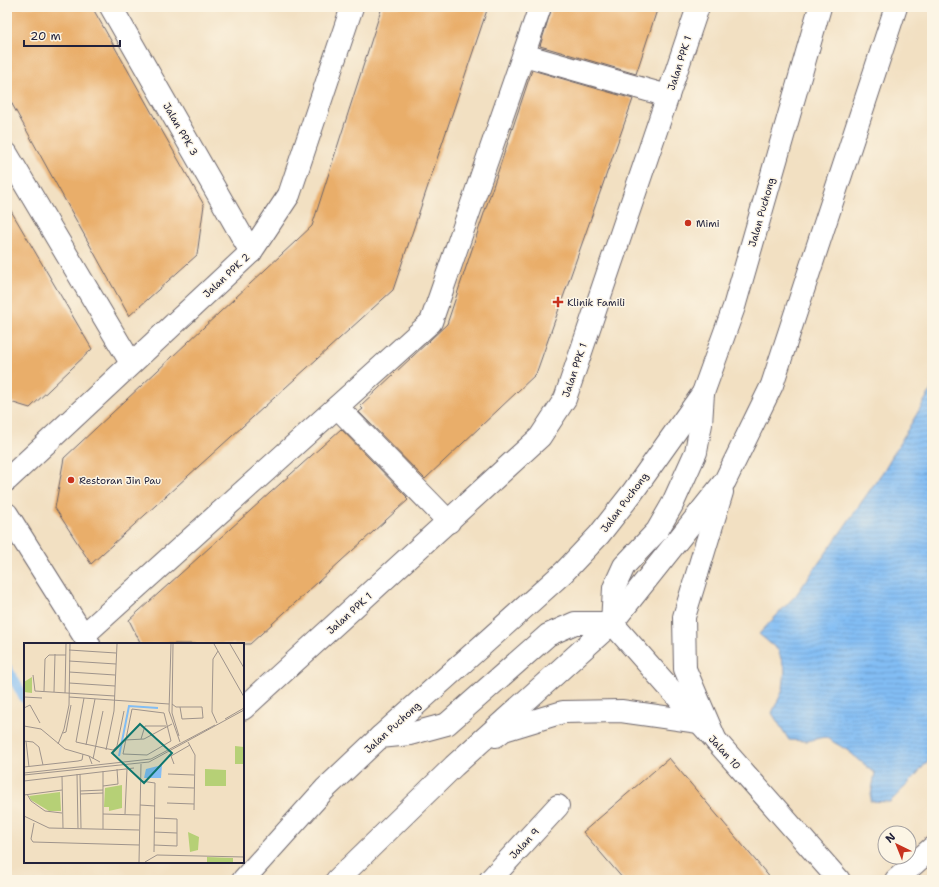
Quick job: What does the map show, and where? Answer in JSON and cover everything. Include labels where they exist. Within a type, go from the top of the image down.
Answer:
[{"type":"main road","name":"Jalan PPK 3","points":[[111,7],[251,252]]},
{"type":"main road","name":"Jalan PPK 2","points":[[7,480],[251,252],[289,196],[352,7]]},
{"type":"main road","points":[[7,514],[86,640],[337,407],[431,322],[540,7]]},
{"type":"main road","name":"Jalan PPK 1","points":[[244,708],[449,522],[540,437],[565,399],[698,7]]},
{"type":"main road","name":"Jalan Puchong","points":[[243,880],[325,789],[380,737],[570,567],[600,535],[632,493],[703,392],[734,307],[820,7]]},
{"type":"main road","points":[[716,741],[685,669],[684,617],[725,481],[772,385],[896,7]]},
{"type":"main road","points":[[524,55],[668,96]]},
{"type":"main road","points":[[7,154],[131,364]]},
{"type":"main road","points":[[612,623],[614,588],[624,566],[657,531],[672,505],[696,452],[701,424],[703,392]]},
{"type":"main road","points":[[337,407],[449,522]]},
{"type":"main road","points":[[337,880],[454,766],[612,623],[725,481]]},
{"type":"main road","points":[[380,737],[410,734],[447,724],[548,635],[575,623],[612,623]]},
{"type":"main road","name":"Jalan 10","points":[[612,623],[839,880]]},
{"type":"main road","points":[[454,766],[504,730],[563,712],[621,711],[699,722]]},
{"type":"main road","name":"Jalan 9","points":[[490,880],[558,806]]},
{"type":"main road","points":[[896,880],[932,848]]},
{"type":"water","points":[[932,388],[932,756],[910,782],[890,802],[870,801],[875,773],[847,750],[825,737],[807,741],[789,740],[772,713],[783,690],[785,670],[778,650],[759,634],[796,595],[833,543],[884,470]]},
{"type":"building","points":[[7,7],[92,7],[204,205],[197,255],[129,316],[7,95]]},
{"type":"building","points":[[382,7],[488,7],[393,290],[91,564],[55,508],[64,458],[312,226]]},
{"type":"building","points":[[552,7],[658,7],[636,74],[540,46]]},
{"type":"building","points":[[532,70],[633,99],[536,374],[425,479],[359,412],[363,409],[360,406],[447,324]]},
{"type":"building","points":[[7,204],[92,349],[30,408],[7,401]]},
{"type":"building","points":[[341,429],[407,497],[406,498],[408,500],[250,644],[140,643],[129,620]]},
{"type":"building","points":[[669,758],[772,880],[624,880],[583,832]]},
{"type":"waterway","points":[[7,668],[24,697]]},
{"type":"place","name":"Mimi","points":[[688,223]]},
{"type":"place","name":"Klinik Famili","points":[[558,302]]},
{"type":"place","name":"Restoran Jin Pau","points":[[71,480]]}]
